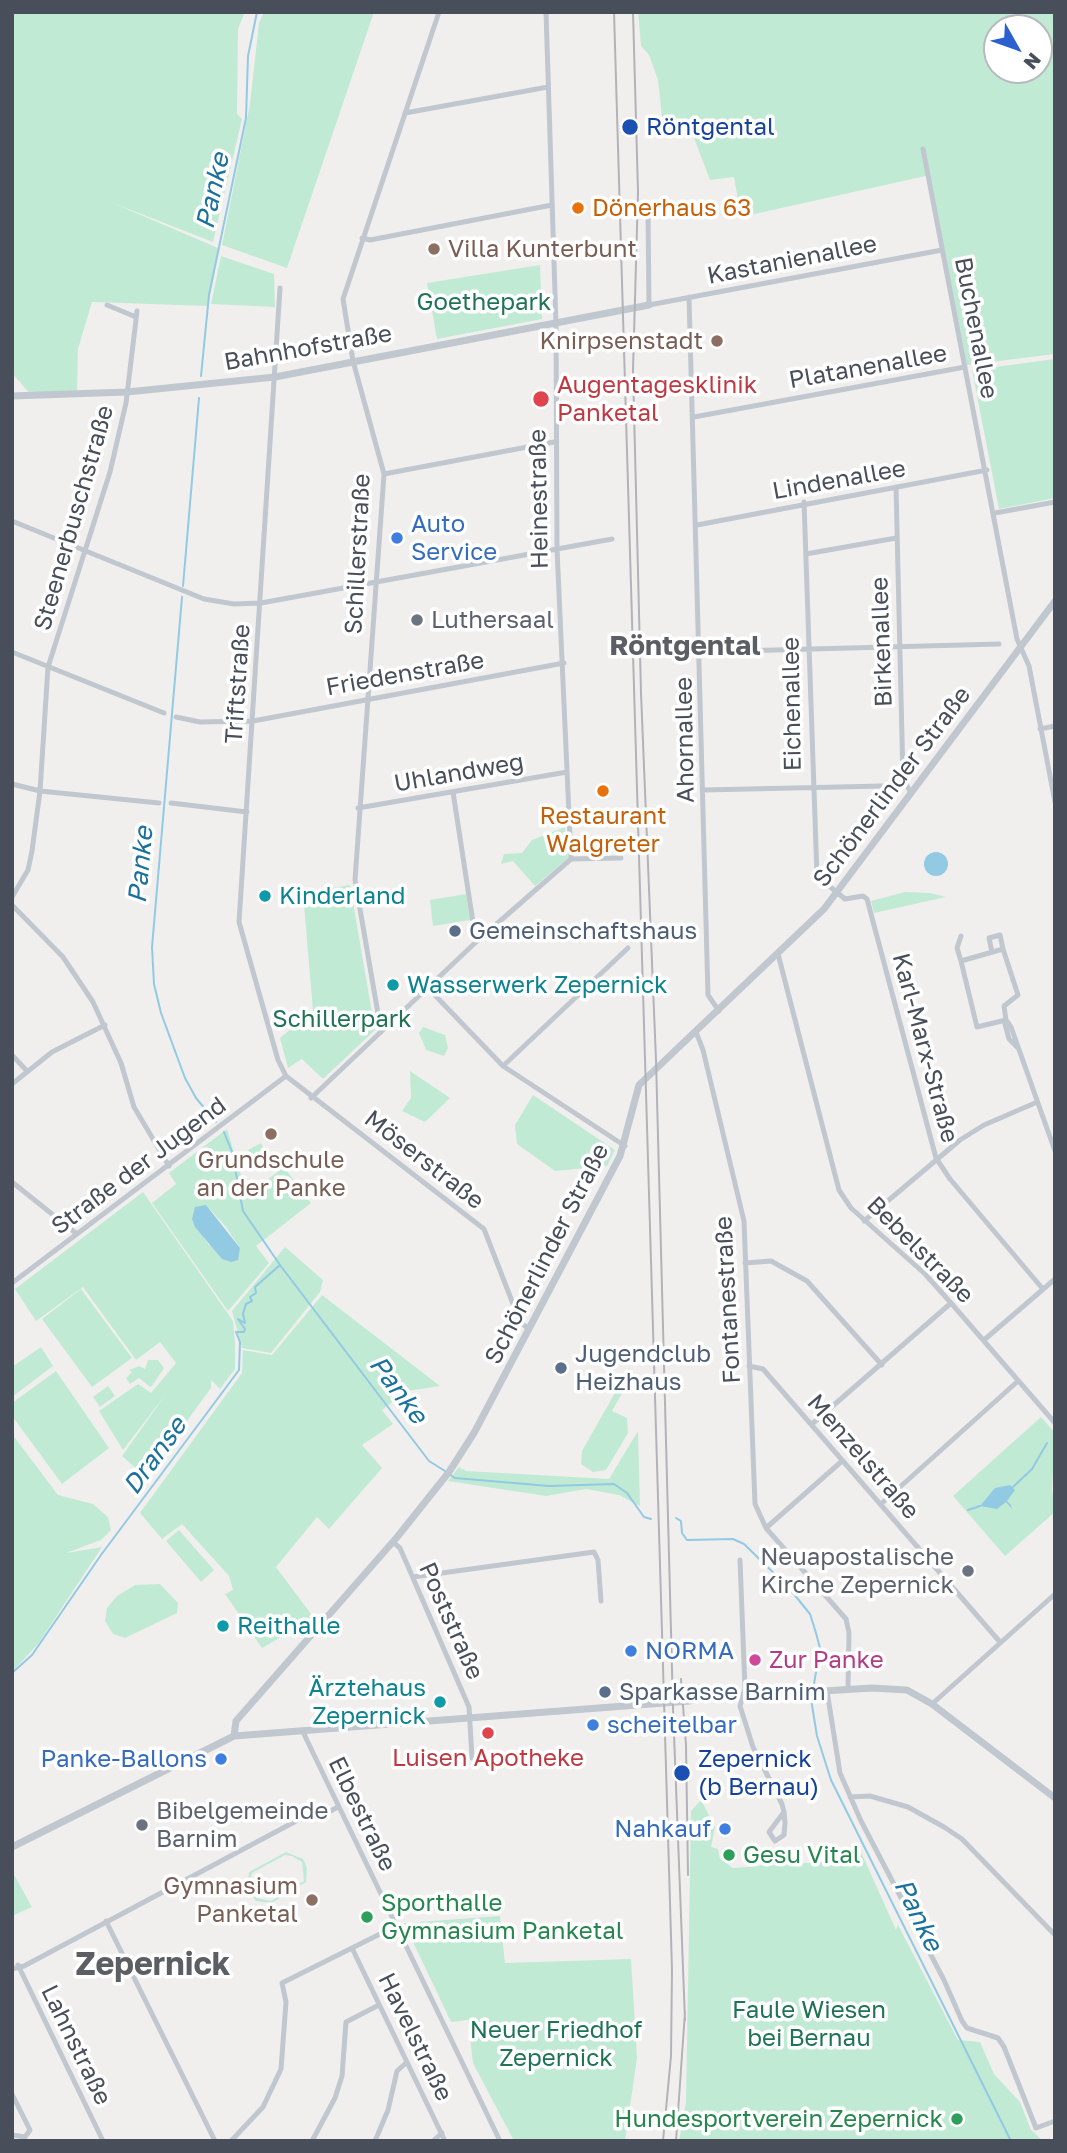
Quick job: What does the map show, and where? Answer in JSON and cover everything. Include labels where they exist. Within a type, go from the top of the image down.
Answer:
[{"type":"street","name":"Schillerstraße","points":[[381,1031],[355,880],[358,808],[384,474],[353,361],[343,299],[439,12]]},
{"type":"street","name":"Heinestraße","points":[[547,12],[556,324],[554,442],[557,549],[571,859]]},
{"type":"street","points":[[405,113],[548,87]]},
{"type":"street","name":"Buchenallee","points":[[923,149],[987,470],[1017,639],[1022,645],[1054,797]]},
{"type":"street","points":[[362,238],[370,240],[552,205]]},
{"type":"street","points":[[648,213],[649,305]]},
{"type":"street","name":"Kastanienallee","points":[[649,305],[942,250]]},
{"type":"street","name":"Triftstraße","points":[[280,288],[239,922],[278,1060],[286,1076]]},
{"type":"street","name":"Ahornallee","points":[[689,298],[708,995],[719,1011]]},
{"type":"street","name":"Steenerbuschstraße","points":[[12,897],[28,870],[40,791],[48,667],[110,472],[127,392],[136,314],[107,305]]},
{"type":"street","name":"Bahnhofstraße","points":[[12,396],[127,392],[275,377],[649,305]]},
{"type":"street","name":"Platanenallee","points":[[694,417],[965,367]]},
{"type":"street","points":[[384,474],[554,442]]},
{"type":"street","name":"Lindenallee","points":[[697,524],[987,470]]},
{"type":"street","name":"Birkenallee","points":[[896,487],[903,779],[912,794]]},
{"type":"street","name":"Eichenallee","points":[[804,502],[817,876],[837,894]]},
{"type":"street","points":[[995,513],[1055,502]]},
{"type":"street","points":[[12,520],[204,599],[234,604],[261,603],[612,539]]},
{"type":"street","points":[[806,554],[896,538]]},
{"type":"street","name":"Schönerlinder Straße","points":[[234,1736],[236,1721],[393,1542],[447,1473],[474,1433],[625,1146],[639,1085],[719,1011],[837,894],[1055,601]]},
{"type":"street","points":[[700,652],[999,644]]},
{"type":"street","points":[[12,652],[164,713]]},
{"type":"street","name":"Friedenstraße","points":[[176,717],[200,722],[253,721],[564,663]]},
{"type":"street","points":[[1040,729],[1055,726]]},
{"type":"street","name":"Uhlandweg","points":[[358,808],[567,772]]},
{"type":"street","points":[[12,784],[40,791],[159,803]]},
{"type":"street","points":[[703,790],[883,786]]},
{"type":"street","points":[[453,792],[476,942]]},
{"type":"street","points":[[171,803],[247,812]]},
{"type":"street","points":[[311,1098],[476,942],[571,859],[621,858]]},
{"type":"street","name":"Karl-Marx-Straße","points":[[837,894],[845,899],[863,896],[867,899],[936,1158],[950,1179],[1042,1288]]},
{"type":"street","points":[[12,905],[63,957],[105,1025],[134,1107],[169,1166]]},
{"type":"street","points":[[992,952],[989,938],[1000,935],[1018,995],[1004,1006],[1009,1039],[1017,1048],[1035,1103],[1055,1151]]},
{"type":"street","points":[[961,936],[957,948],[977,1027],[1006,1020]]},
{"type":"street","points":[[503,1066],[628,948]]},
{"type":"street","points":[[961,961],[1003,949]]},
{"type":"street","name":"Bebelstraße","points":[[778,954],[839,1190],[864,1221],[925,1274],[1055,1423]]},
{"type":"street","points":[[428,988],[503,1066],[625,1146]]},
{"type":"street","points":[[12,1084],[26,1070],[58,1048],[105,1025]]},
{"type":"street","name":"Fontanestraße","points":[[696,1032],[743,1214],[753,1491],[759,1517],[766,1528]]},
{"type":"street","points":[[12,1055],[26,1070]]},
{"type":"street","name":"Möserstraße","points":[[286,1076],[311,1098],[484,1228],[520,1322],[531,1329]]},
{"type":"street","name":"Straße der Jugend","points":[[12,1283],[286,1076]]},
{"type":"street","points":[[864,1221],[936,1158],[984,1125],[1035,1103]]},
{"type":"street","points":[[12,1182],[77,1234]]},
{"type":"street","points":[[745,1263],[771,1261],[807,1281],[882,1365]]},
{"type":"street","points":[[984,1340],[1055,1279]]},
{"type":"street","points":[[812,1424],[951,1303]]},
{"type":"street","name":"Menzelstraße","points":[[749,1366],[763,1368],[1000,1642]]},
{"type":"street","points":[[881,1504],[1018,1381]]},
{"type":"street","points":[[842,1461],[766,1528],[846,1619],[849,1633],[848,1689]]},
{"type":"street","name":"Poststraße","points":[[393,1542],[400,1548],[469,1707],[472,1758]]},
{"type":"street","points":[[413,1577],[594,1552],[598,1560],[601,1601]]},
{"type":"street","points":[[740,1560],[743,1696],[740,1706],[753,1747],[784,1812],[784,1835],[775,1841],[769,1832],[784,1812]]},
{"type":"street","points":[[932,1704],[1055,1594]]},
{"type":"street","points":[[12,1847],[234,1736],[848,1689],[894,1687],[920,1695],[1055,1798]]},
{"type":"street","points":[[827,1691],[837,1762],[850,1797],[944,1980],[962,2021],[967,2028],[998,2038],[1036,2128],[1055,2122]]},
{"type":"street","name":"Elbestraße","points":[[302,1730],[500,2141]]},
{"type":"street","points":[[850,1797],[870,1796],[908,1807],[962,1839],[1055,1935]]},
{"type":"street","points":[[15,1967],[24,1966],[298,1820],[325,1814],[338,1807]]},
{"type":"street","points":[[106,1921],[215,2141]]},
{"type":"street","points":[[231,2141],[263,2107],[281,2069],[286,2002],[282,1983],[396,1926]]},
{"type":"street","name":"Havelstraße","points":[[352,1948],[445,2141]]},
{"type":"street","name":"Lahnstraße","points":[[15,1967],[103,2141]]},
{"type":"street","points":[[312,2141],[335,2098],[342,2076],[346,2022],[379,2005]]},
{"type":"street","points":[[375,2141],[388,2110],[397,2071],[407,2062]]},
{"type":"street","points":[[12,2094],[30,2130],[25,2137],[12,2135]]},
{"type":"street","points":[[433,2141],[442,2133]]},
{"type":"green space","points":[[12,12],[245,12],[238,29],[237,114],[242,119],[213,242],[113,203],[218,248],[208,306],[92,302],[78,349],[77,393],[31,395],[12,373]]},
{"type":"green space","points":[[264,12],[374,12],[287,268],[222,245],[250,104],[259,23]]},
{"type":"green space","points":[[638,12],[1055,12],[1055,354],[967,365],[930,175],[741,217],[734,177],[710,180],[694,138],[664,136],[658,80],[649,55],[641,46]]},
{"type":"green space","points":[[221,256],[274,274],[275,307],[211,304]]},
{"type":"green space","name":"Goethepark","points":[[540,265],[542,319],[437,339],[427,283]]},
{"type":"green space","points":[[1055,359],[1055,498],[999,509],[972,370]]},
{"type":"green space","points":[[565,827],[568,858],[535,886],[513,861],[501,864],[504,854],[522,853],[532,840]]},
{"type":"green space","name":"Schillerpark","points":[[350,885],[375,1030],[323,1079],[302,1059],[288,1068],[280,1038],[313,1011],[303,893]]},
{"type":"green space","points":[[905,892],[946,897],[874,913],[871,901]]},
{"type":"green space","points":[[466,894],[470,920],[433,926],[430,900]]},
{"type":"green space","points":[[423,1027],[445,1035],[448,1048],[444,1056],[426,1050],[419,1033]]},
{"type":"green space","points":[[410,1071],[450,1098],[425,1122],[402,1111],[411,1098]]},
{"type":"green space","points":[[533,1095],[615,1150],[607,1166],[555,1171],[517,1144],[515,1125]]},
{"type":"green space","points":[[227,1129],[247,1195],[284,1167],[311,1203],[256,1246],[269,1263],[228,1311],[152,1203],[176,1184],[169,1173]],"holes":[[[206,1205],[240,1248],[209,1245],[192,1219]]]},
{"type":"green space","points":[[261,1143],[270,1161],[258,1168],[248,1150]]},
{"type":"green space","points":[[143,1192],[233,1321],[235,1342],[235,1369],[220,1389],[211,1380],[211,1388],[146,1477],[122,1456],[166,1394],[123,1450],[99,1411],[138,1384],[151,1393],[176,1363],[160,1342],[136,1360],[83,1287],[36,1321],[15,1289]]},
{"type":"green space","points":[[285,1247],[323,1280],[320,1292],[271,1353],[242,1348],[232,1311]]},
{"type":"green space","points":[[81,1289],[132,1358],[92,1387],[42,1319]]},
{"type":"green space","points":[[322,1295],[440,1386],[407,1391],[382,1410],[393,1424],[362,1445],[382,1468],[329,1529],[317,1517],[276,1567],[314,1618],[262,1648],[225,1594],[233,1590],[229,1576],[182,1524],[162,1539],[140,1513],[242,1373],[243,1350],[272,1355]]},
{"type":"green space","points":[[41,1347],[53,1366],[12,1397],[12,1367]]},
{"type":"green space","points":[[148,1360],[158,1360],[164,1368],[152,1386],[139,1378],[130,1384],[126,1378],[132,1372],[129,1370],[139,1366],[145,1369]]},
{"type":"green space","points":[[629,1368],[634,1372],[612,1411],[627,1418],[628,1433],[606,1470],[593,1472],[581,1464],[582,1451]]},
{"type":"green space","points":[[56,1371],[109,1448],[62,1484],[12,1416],[12,1403]]},
{"type":"green space","points":[[108,1386],[115,1396],[100,1407],[93,1397]]},
{"type":"green space","points":[[1041,1417],[1055,1433],[1052,1489],[1055,1512],[1005,1556],[953,1496]]},
{"type":"green space","points":[[638,1431],[640,1506],[619,1495],[586,1489],[546,1496],[448,1481],[459,1467],[466,1471],[609,1479]]},
{"type":"green space","points":[[12,1434],[58,1495],[93,1504],[108,1517],[111,1530],[101,1540],[66,1553],[102,1547],[38,1644],[12,1672]]},
{"type":"green space","points":[[179,1530],[214,1570],[201,1582],[166,1541]]},
{"type":"green space","points":[[160,1584],[178,1603],[177,1613],[125,1638],[113,1634],[105,1621],[107,1608],[117,1596],[135,1585]]},
{"type":"green space","name":"Faule Wiesen bei Bernau","points":[[701,1800],[715,1827],[711,1847],[718,1849],[720,1859],[733,1868],[760,1866],[765,1859],[775,1858],[773,1848],[780,1861],[788,1864],[826,1862],[862,1854],[896,1930],[898,1925],[958,2040],[980,2042],[994,2074],[1020,2102],[1031,2130],[1043,2141],[679,2141],[686,2102],[691,1811]]},
{"type":"green space","points":[[286,1852],[303,1859],[307,1868],[306,1882],[272,1903],[256,1901],[247,1889],[249,1872]],"holes":[[[285,1855],[302,1862],[304,1881],[271,1901],[257,1898],[249,1886],[252,1873]]]},
{"type":"green space","points":[[12,1871],[32,1907],[12,1916]]},
{"type":"green space","name":"Neuer Friedhof Zepernick","points":[[500,1916],[505,1963],[631,1959],[637,2058],[625,2141],[514,2141],[473,2063],[468,2020],[451,2022],[404,1923]]},
{"type":"water","points":[[936,852],[945,855],[948,864],[945,873],[936,876],[927,873],[924,864],[927,855]]},
{"type":"water","points":[[206,1205],[240,1248],[238,1260],[231,1262],[222,1259],[195,1227],[192,1219],[195,1207]]},
{"type":"water","points":[[1010,1485],[1015,1490],[1007,1501],[1012,1509],[1006,1502],[997,1509],[980,1506],[995,1488]]},
{"type":"waterway","name":"Panke","points":[[201,376],[209,295],[246,118],[248,56],[257,12]]},
{"type":"waterway","name":"Panke","points":[[183,586],[199,398]]},
{"type":"waterway","name":"Panke","points":[[182,597],[152,947],[154,984],[161,1013],[185,1078],[196,1098],[216,1122]]},
{"type":"waterway","name":"Panke","points":[[224,1132],[232,1152],[243,1211],[280,1265],[429,1461],[445,1471]]},
{"type":"waterway","name":"Dranse","points":[[12,1673],[32,1655],[101,1555],[239,1370],[240,1342],[236,1332],[244,1332],[245,1329],[238,1319],[245,1323],[243,1314],[246,1304],[252,1301],[250,1297],[256,1293],[255,1287],[280,1265]]},
{"type":"waterway","points":[[1013,1487],[1032,1469],[1047,1443]]},
{"type":"waterway","name":"Panke","points":[[449,1474],[455,1478],[549,1486],[614,1484],[627,1493],[644,1517],[651,1519]]},
{"type":"waterway","points":[[968,1510],[980,1506]]},
{"type":"waterway","name":"Panke","points":[[676,1518],[681,1521],[682,1533],[687,1540],[733,1539],[744,1544],[789,1588],[810,1614],[820,1648],[814,1684]]},
{"type":"waterway","name":"Panke","points":[[811,1699],[817,1736],[831,1780],[1011,2141]]},
{"type":"tram line","points":[[633,12],[638,192],[633,370],[641,693],[656,1060],[673,1708],[685,2020]]},
{"type":"tram line","points":[[681,1679],[686,1745],[688,1875]]},
{"type":"tram line","points":[[676,2141],[685,2012]]},
{"type":"railway","points":[[614,12],[672,1970],[671,2056],[663,2141]]},
{"type":"place","name":"Röntgental","points":[[630,127]]},
{"type":"place","name":"Dönerhaus 63","points":[[578,208]]},
{"type":"place","name":"Villa Kunterbunt","points":[[434,249]]},
{"type":"place","name":"Knirpsenstadt","points":[[717,341]]},
{"type":"place","name":"Augentagesklinik Panketal","points":[[541,399]]},
{"type":"place","name":"Auto Service","points":[[397,538]]},
{"type":"place","name":"Luthersaal","points":[[417,620]]},
{"type":"place","name":"Restaurant Walgreter","points":[[603,791]]},
{"type":"place","name":"Kinderland","points":[[265,896]]},
{"type":"place","name":"Gemeinschaftshaus","points":[[455,931]]},
{"type":"place","name":"Wasserwerk Zepernick","points":[[393,985]]},
{"type":"place","name":"Grundschule an der Panke","points":[[271,1134]]},
{"type":"place","name":"Jugendclub Heizhaus","points":[[561,1368]]},
{"type":"place","name":"Neuapostalische Kirche Zepernick","points":[[968,1571]]},
{"type":"place","name":"Reithalle","points":[[223,1626]]},
{"type":"place","name":"NORMA","points":[[631,1651]]},
{"type":"place","name":"Zur Panke","points":[[755,1660]]},
{"type":"place","name":"Sparkasse Barnim","points":[[605,1692]]},
{"type":"place","name":"Ärztehaus Zepernick","points":[[440,1702]]},
{"type":"place","name":"scheitelbar","points":[[593,1725]]},
{"type":"place","name":"Luisen Apotheke","points":[[488,1733]]},
{"type":"place","name":"Panke-Ballons","points":[[221,1759]]},
{"type":"place","name":"Zepernick (b Bernau)","points":[[682,1773]]},
{"type":"place","name":"Bibelgemeinde Barnim","points":[[142,1825]]},
{"type":"place","name":"Nahkauf","points":[[725,1829]]},
{"type":"place","name":"Gesu Vital","points":[[729,1855]]},
{"type":"place","name":"Gymnasium Panketal","points":[[312,1900]]},
{"type":"place","name":"Sporthalle Gymnasium Panketal","points":[[367,1917]]},
{"type":"place","name":"Hundesportverein Zepernick","points":[[957,2119]]},
{"type":"district","name":"Röntgental","points":[[685,646]]},
{"type":"district","name":"Zepernick","points":[[153,1965]]}]
